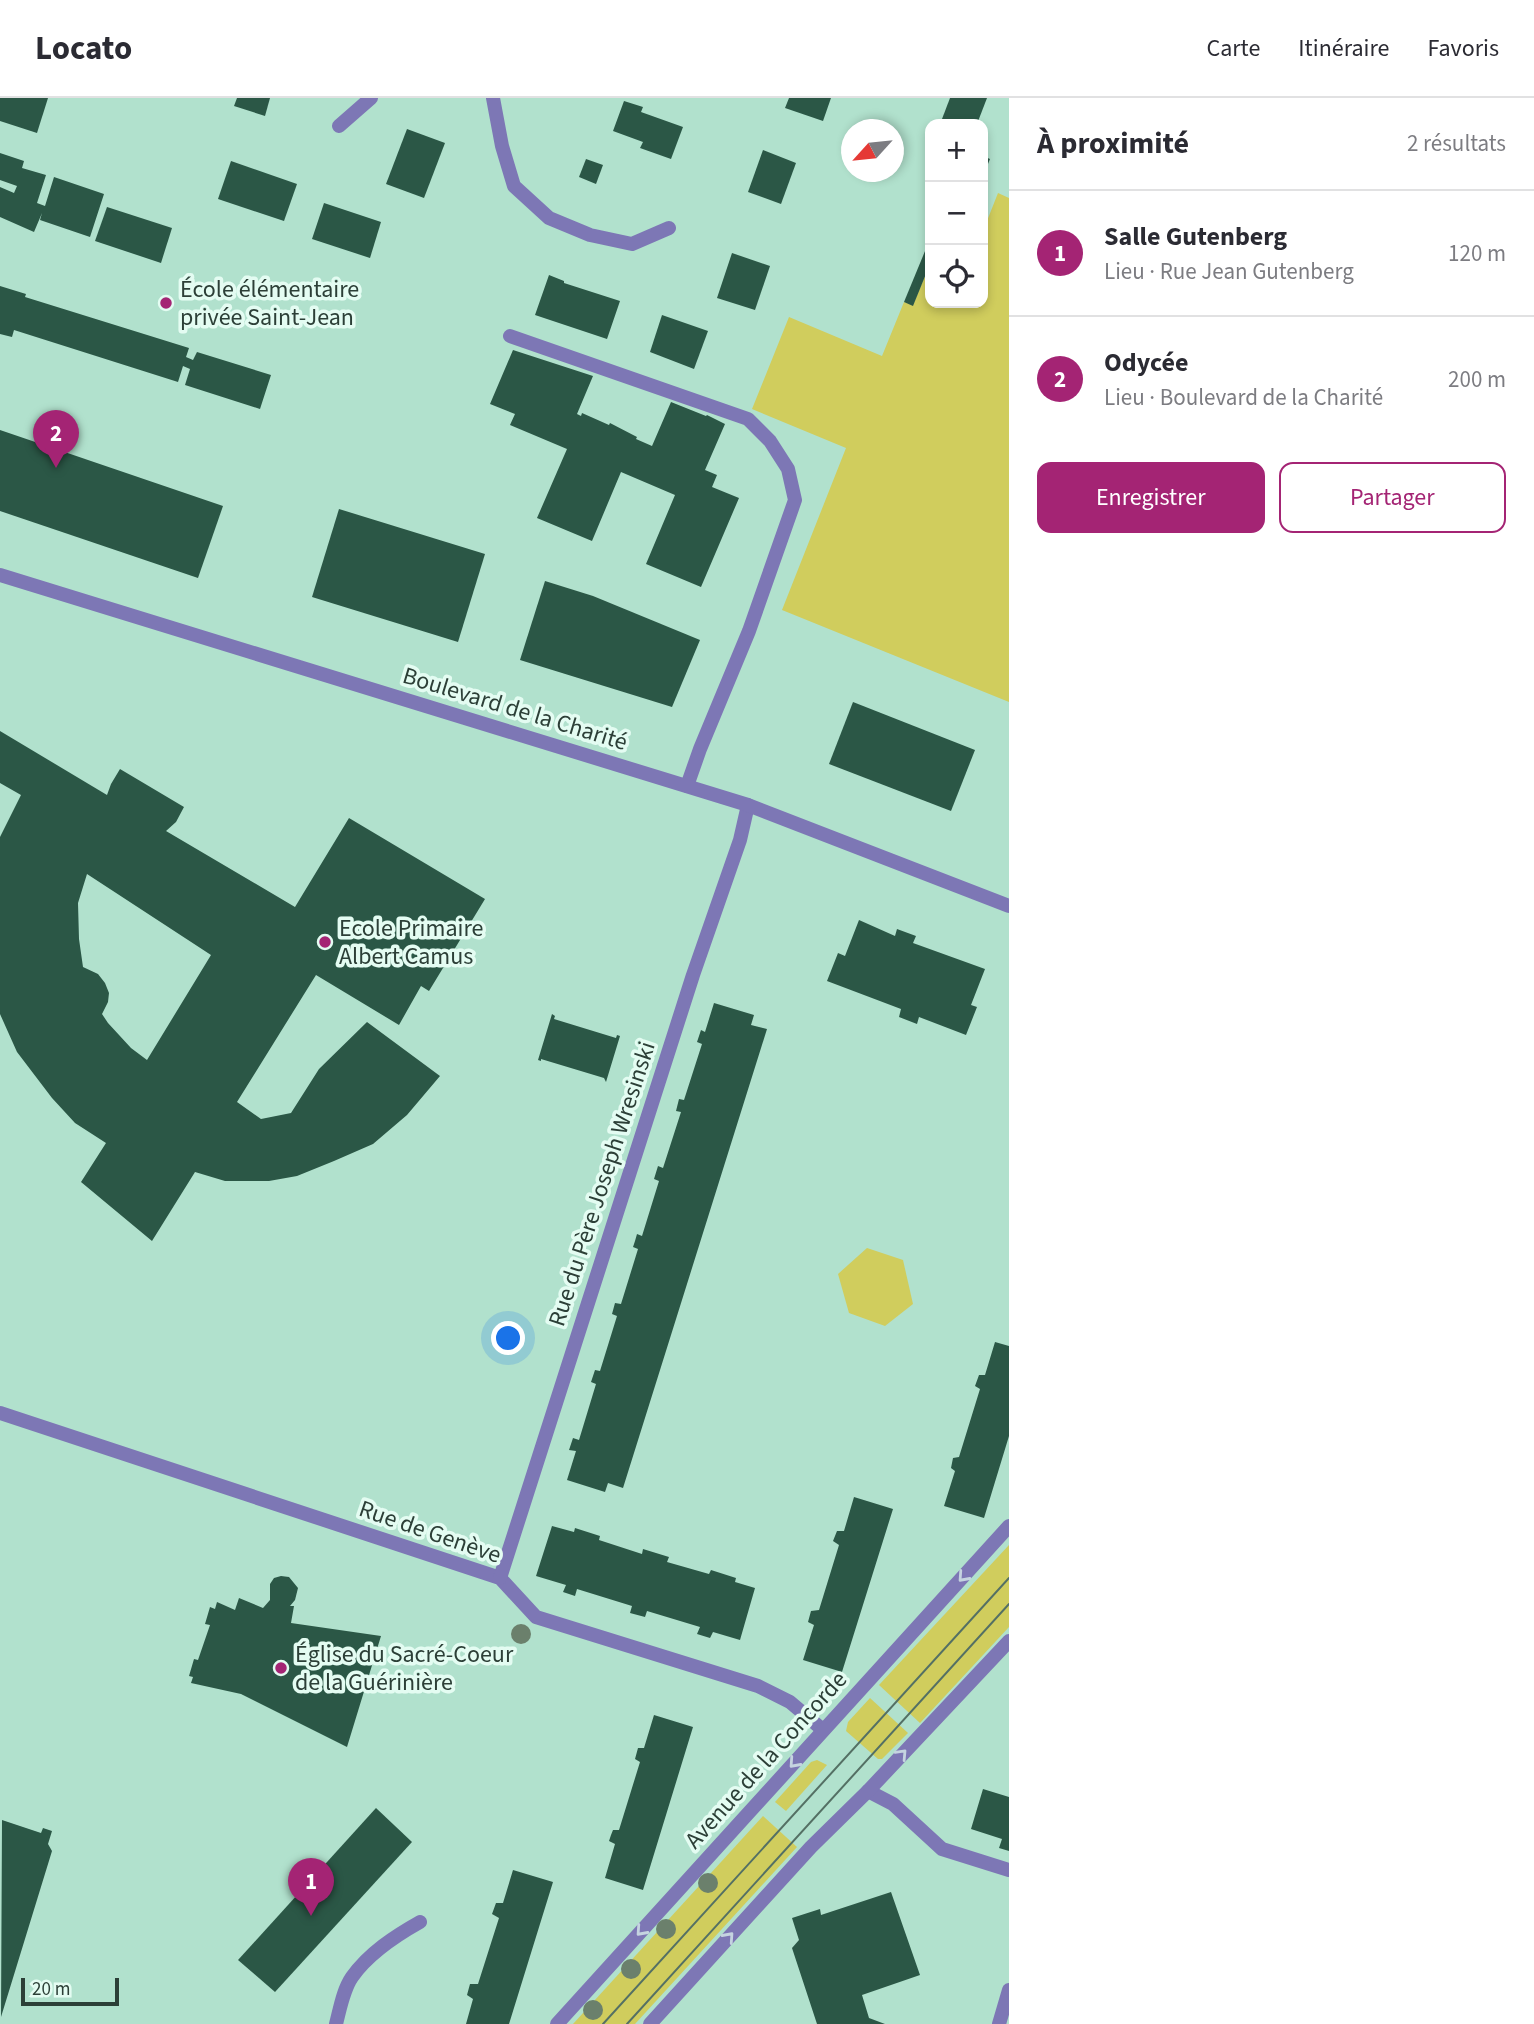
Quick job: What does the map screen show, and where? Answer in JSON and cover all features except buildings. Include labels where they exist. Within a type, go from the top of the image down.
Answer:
[{"type":"street","points":[[339,125],[371,98]]},
{"type":"street","points":[[493,98],[502,146],[514,186],[549,218],[590,235],[632,244],[669,228]]},
{"type":"street","points":[[510,337],[748,419],[770,441],[788,469],[795,500],[749,631],[687,786]]},
{"type":"street","name":"Boulevard de la Charité","points":[[0,575],[748,805],[1009,906]]},
{"type":"street","name":"Rue du Père Joseph Wresinski","points":[[500,1578],[693,975],[740,840],[748,805]]},
{"type":"street","name":"Rue de Genève","points":[[0,1413],[500,1578],[536,1617],[758,1686],[790,1702],[823,1730]]},
{"type":"street","name":"Avenue de la Concorde","points":[[556,2024],[1009,1526]]},
{"type":"street","points":[[650,2024],[811,1847],[868,1791],[1009,1641]]},
{"type":"street","points":[[868,1791],[893,1804],[942,1849],[1009,1870]]},
{"type":"street","points":[[336,2024],[351,1979],[368,1958],[396,1936],[420,1922]]},
{"type":"street","points":[[999,2024],[1009,1990]]},
{"type":"shaded area","points":[[998,193],[1009,198],[1009,702],[782,610],[846,448],[752,409],[789,317],[882,356],[904,302],[913,305],[925,276],[925,308],[988,308],[988,218]]},
{"type":"shaded area","points":[[867,1248],[903,1260],[913,1304],[885,1326],[849,1313],[838,1274]]},
{"type":"shaded area","points":[[1009,1545],[1009,1627],[920,1723],[879,1685]]},
{"type":"shaded area","points":[[870,1698],[908,1733],[882,1759],[878,1759],[846,1731],[848,1722]]},
{"type":"shaded area","points":[[817,1760],[827,1765],[786,1811],[775,1802],[811,1762]]},
{"type":"shaded area","points":[[763,1816],[797,1847],[635,2024],[573,2024]]},
{"type":"tram line","points":[[603,2024],[1009,1578]]},
{"type":"tram line","points":[[627,2024],[1009,1604]]},
{"type":"place","name":"École élémentaire privée Saint-Jean","points":[[166,303]]},
{"type":"place","name":"Odycée","points":[[56,468]]},
{"type":"place","name":"Ecole Primaire Albert Camus","points":[[325,942]]},
{"type":"place","name":"Église du Sacré-Coeur de la Guérinière","points":[[281,1668]]},
{"type":"place","name":"Salle Gutenberg","points":[[311,1916]]}]
